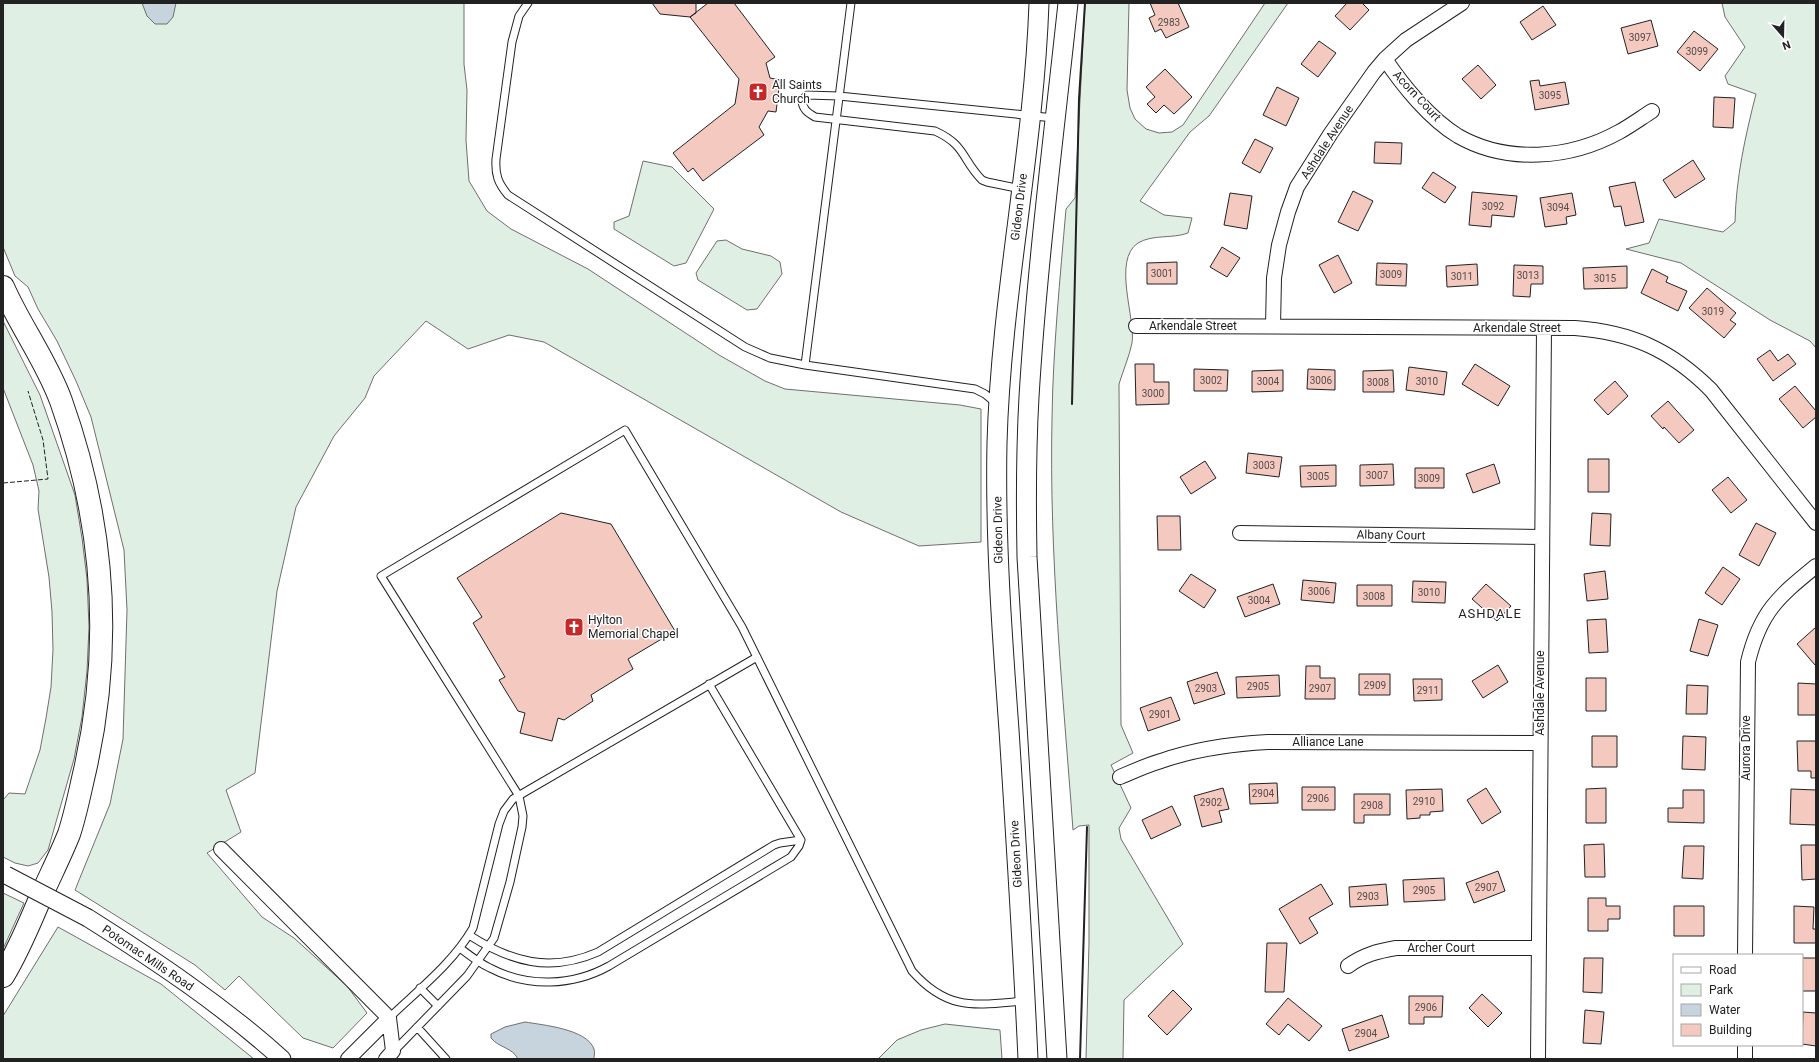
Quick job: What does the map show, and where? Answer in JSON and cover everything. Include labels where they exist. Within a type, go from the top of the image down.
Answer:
[{"type":"highway","points":[[3,287],[44,362],[60,399],[74,441],[88,496],[98,552],[101,644],[98,695],[90,749],[69,834],[18,951],[3,976]]},
{"type":"main road","name":"Gideon Drive","points":[[1028,1059],[1000,590],[997,489],[1004,342],[1031,115],[1039,3]]},
{"type":"main road","points":[[1057,1059],[1027,557],[1026,481],[1029,398],[1036,304],[1068,3]]},
{"type":"main road","points":[[1025,1001],[1054,999]]},
{"type":"street","name":"Ashdale Avenue","points":[[1273,326],[1274,278],[1279,244],[1297,187],[1331,133],[1374,72],[1385,59],[1412,36],[1462,3]]},
{"type":"street","name":"Acorn Court","points":[[1385,59],[1411,93],[1433,115],[1457,135],[1491,149],[1514,154],[1537,155],[1560,153],[1582,147],[1618,132],[1652,111]]},
{"type":"street","name":"Arkendale Street","points":[[1136,326],[1544,328],[1596,330],[1621,334],[1645,343],[1680,362],[1711,390],[1816,523]]},
{"type":"street","name":"Ashdale Avenue","points":[[1538,1059],[1544,328]]},
{"type":"street","name":"Albany Court","points":[[1240,533],[1542,536]]},
{"type":"street","name":"Aurora Drive","points":[[1745,954],[1748,662],[1753,641],[1771,607],[1782,594],[1816,566]]},
{"type":"street","name":"Alliance Lane","points":[[1120,777],[1161,760],[1231,744],[1268,742],[1540,743]]},
{"type":"street","points":[[221,849],[389,1018],[389,1055]]},
{"type":"street","name":"Potomac Mills Road","points":[[4,874],[88,918],[159,963],[212,1001],[259,1038],[282,1059]]},
{"type":"street","name":"Archer Court","points":[[1348,966],[1361,957],[1396,948],[1538,948]]},
{"type":"street","points":[[348,1059],[389,1018]]},
{"type":"street","points":[[1745,1046],[1745,1059]]},
{"type":"lane","points":[[528,3],[519,16],[512,42],[495,172],[502,189],[515,201],[745,347],[770,358],[805,365],[978,389],[1000,407]]},
{"type":"lane","points":[[805,365],[851,3]]},
{"type":"lane","points":[[1021,189],[993,184],[982,180],[958,146],[949,138],[935,131],[815,117],[803,106],[802,100],[807,95],[813,94],[1056,118]]},
{"type":"lane","points":[[389,1055],[467,976],[488,948],[498,926],[520,840],[523,816],[519,796],[381,576],[625,430],[742,627],[912,970],[922,983],[933,991],[948,999],[964,1004],[977,1005],[1025,1001]]},
{"type":"lane","points":[[389,1018],[460,948],[469,935],[477,917],[499,824],[504,811],[513,799],[757,657]]},
{"type":"lane","points":[[460,948],[479,962],[515,978],[532,981],[560,982],[589,976],[609,966],[791,857],[799,846],[801,840],[709,684]]},
{"type":"lane","points":[[469,935],[488,948],[511,957],[537,963],[552,964],[578,960],[598,952],[774,845],[801,840]]},
{"type":"lane","points":[[420,988],[438,1006]]},
{"type":"lane","points":[[417,1027],[446,1059]]},
{"type":"green space","points":[[3,3],[464,3],[464,64],[467,90],[466,140],[469,181],[487,211],[511,229],[588,269],[719,355],[765,381],[785,389],[960,405],[981,409],[981,542],[919,546],[841,512],[544,342],[509,335],[468,349],[426,321],[374,376],[365,398],[334,436],[296,507],[277,591],[255,773],[226,790],[241,832],[207,853],[262,917],[294,938],[347,986],[367,1013],[333,1048],[303,1038],[239,976],[225,990],[195,965],[75,890],[110,804],[123,739],[127,610],[124,550],[91,417],[57,341],[38,309],[28,287],[15,276],[3,247]]},
{"type":"green space","points":[[1085,3],[1129,3],[1127,90],[1130,108],[1135,119],[1146,129],[1159,133],[1172,132],[1183,125],[1265,3],[1288,3],[1209,116],[1190,132],[1140,201],[1164,215],[1192,218],[1188,233],[1144,240],[1138,243],[1130,251],[1127,262],[1126,276],[1132,343],[1119,384],[1121,725],[1133,753],[1111,765],[1131,808],[1119,828],[1121,839],[1183,944],[1124,1000],[1123,1059],[1086,1059],[1089,943],[1089,825],[1079,826],[1073,830],[1061,676],[1053,521],[1052,418],[1055,340],[1066,209],[1075,198]]},
{"type":"green space","points":[[1722,3],[1816,3],[1816,348],[1810,341],[1770,320],[1681,263],[1626,249],[1649,243],[1659,219],[1723,232],[1735,222],[1737,189],[1742,158],[1756,94],[1728,84],[1725,76],[1745,47],[1725,17]]},
{"type":"green space","points":[[643,161],[672,167],[714,209],[686,263],[674,266],[614,229],[614,222],[629,216]]},
{"type":"green space","points":[[726,240],[742,249],[771,256],[780,262],[782,274],[757,309],[747,310],[698,280],[696,273],[717,241]]},
{"type":"green space","points":[[3,321],[40,395],[75,495],[87,579],[89,627],[87,671],[82,717],[74,759],[48,850],[38,863],[28,866],[15,863],[3,857],[3,800],[9,793],[25,794],[40,750],[51,687],[53,650],[52,612],[49,577],[38,509],[39,491],[33,465],[3,388]]},
{"type":"green space","points":[[3,893],[24,903],[3,949]]},
{"type":"green space","points":[[58,927],[161,984],[254,1059],[3,1059],[3,1016]]},
{"type":"green space","points":[[945,1024],[1000,1030],[1002,1059],[878,1059],[897,1040],[921,1030]]},
{"type":"water","points":[[142,3],[176,3],[173,17],[167,24],[155,24],[147,16]]},
{"type":"water","points":[[525,1022],[574,1032],[590,1042],[594,1049],[594,1059],[518,1059],[512,1052],[491,1038],[491,1034],[505,1027]]},
{"type":"building","points":[[652,3],[696,3],[696,13],[690,17],[660,14]]},
{"type":"building","name":"All Saints Church","points":[[708,3],[734,3],[775,57],[766,63],[770,78],[780,80],[776,112],[768,111],[759,127],[764,135],[703,181],[693,168],[688,172],[673,153],[735,104],[739,79],[690,17]]},
{"type":"building","points":[[1150,3],[1178,3],[1189,27],[1166,38],[1161,29],[1155,32],[1149,18],[1155,15]]},
{"type":"building","points":[[1347,3],[1362,3],[1369,10],[1350,30],[1335,16]]},
{"type":"building","points":[[1543,6],[1556,25],[1532,40],[1520,22]]},
{"type":"building","points":[[1651,20],[1658,46],[1628,54],[1621,28]]},
{"type":"building","points":[[1694,31],[1718,49],[1700,71],[1677,52]]},
{"type":"building","points":[[1319,41],[1336,53],[1318,77],[1301,64]]},
{"type":"building","points":[[1478,65],[1496,85],[1481,99],[1462,79]]},
{"type":"building","points":[[1165,69],[1192,97],[1174,114],[1164,105],[1156,113],[1147,104],[1155,97],[1146,87]]},
{"type":"building","points":[[1539,80],[1540,86],[1565,82],[1569,104],[1535,110],[1530,81]]},
{"type":"building","points":[[1277,87],[1299,98],[1286,126],[1263,115]]},
{"type":"building","points":[[1714,97],[1735,98],[1733,128],[1713,127]]},
{"type":"building","points":[[1255,139],[1273,148],[1260,173],[1242,163]]},
{"type":"building","points":[[1375,142],[1402,143],[1401,164],[1374,163]]},
{"type":"building","points":[[1693,160],[1705,179],[1675,198],[1663,180]]},
{"type":"building","points":[[1433,172],[1456,187],[1445,203],[1422,188]]},
{"type":"building","points":[[1635,182],[1644,222],[1625,226],[1621,206],[1614,207],[1609,187]]},
{"type":"building","points":[[1353,191],[1373,201],[1358,231],[1338,222]]},
{"type":"building","points":[[1472,192],[1517,196],[1514,217],[1492,215],[1491,227],[1469,225]]},
{"type":"building","points":[[1230,193],[1252,196],[1247,229],[1224,225]]},
{"type":"building","points":[[1572,193],[1576,215],[1566,217],[1567,224],[1545,227],[1540,198]]},
{"type":"building","points":[[1222,247],[1240,258],[1227,277],[1210,267]]},
{"type":"building","points":[[1338,255],[1352,283],[1334,293],[1319,265]]},
{"type":"building","points":[[1177,262],[1177,284],[1147,284],[1147,263]]},
{"type":"building","points":[[1377,263],[1407,264],[1406,286],[1376,285]]},
{"type":"building","points":[[1477,264],[1478,285],[1447,287],[1446,266]]},
{"type":"building","points":[[1514,265],[1543,266],[1543,284],[1531,284],[1530,297],[1513,296]]},
{"type":"building","points":[[1627,266],[1627,288],[1584,289],[1583,268]]},
{"type":"building","points":[[1652,269],[1668,277],[1666,282],[1687,291],[1678,311],[1641,293]]},
{"type":"building","points":[[1707,288],[1736,313],[1730,320],[1736,324],[1724,338],[1689,308]]},
{"type":"building","points":[[1770,350],[1778,361],[1788,354],[1796,364],[1773,381],[1757,359]]},
{"type":"building","points":[[1135,364],[1154,364],[1154,382],[1169,382],[1169,404],[1136,405]]},
{"type":"building","points":[[1475,364],[1510,386],[1498,406],[1462,384]]},
{"type":"building","points":[[1409,367],[1447,372],[1444,395],[1406,390]]},
{"type":"building","points":[[1194,369],[1228,370],[1227,391],[1194,391]]},
{"type":"building","points":[[1308,369],[1335,370],[1335,390],[1307,389]]},
{"type":"building","points":[[1283,370],[1283,391],[1252,392],[1252,371]]},
{"type":"building","points":[[1393,370],[1394,392],[1363,392],[1363,371]]},
{"type":"building","points":[[1615,381],[1628,396],[1608,415],[1594,400]]},
{"type":"building","points":[[1795,386],[1816,411],[1816,417],[1803,428],[1779,399]]},
{"type":"building","points":[[1668,401],[1694,430],[1679,443],[1651,416]]},
{"type":"building","points":[[1248,453],[1282,457],[1279,477],[1246,473]]},
{"type":"building","points":[[1588,459],[1609,459],[1609,492],[1588,492]]},
{"type":"building","points":[[1205,461],[1216,478],[1191,494],[1180,477]]},
{"type":"building","points":[[1393,464],[1394,485],[1360,486],[1360,465]]},
{"type":"building","points":[[1494,464],[1500,483],[1473,493],[1466,474]]},
{"type":"building","points":[[1336,465],[1336,486],[1301,487],[1300,466]]},
{"type":"building","points":[[1415,468],[1444,468],[1444,488],[1415,488]]},
{"type":"building","points":[[1728,477],[1747,500],[1731,513],[1712,490]]},
{"type":"building","name":"Hylton Memorial Chapel","points":[[561,513],[611,524],[675,631],[628,659],[633,669],[591,695],[593,701],[564,720],[558,718],[552,741],[520,733],[525,713],[518,711],[499,680],[505,677],[473,623],[482,617],[457,578]]},
{"type":"building","points":[[1592,513],[1611,514],[1610,546],[1590,545]]},
{"type":"building","points":[[1157,516],[1180,516],[1181,550],[1158,550]]},
{"type":"building","points":[[1756,523],[1776,533],[1759,566],[1739,555]]},
{"type":"building","points":[[1723,567],[1740,579],[1722,605],[1705,593]]},
{"type":"building","points":[[1605,571],[1608,599],[1587,601],[1584,574]]},
{"type":"building","points":[[1191,574],[1216,590],[1204,608],[1179,591]]},
{"type":"building","points":[[1303,580],[1336,583],[1334,603],[1301,600]]},
{"type":"building","points":[[1413,581],[1446,582],[1445,603],[1412,602]]},
{"type":"building","points":[[1273,584],[1280,604],[1245,617],[1237,597]]},
{"type":"building","points":[[1486,584],[1511,606],[1497,621],[1472,599]]},
{"type":"building","points":[[1357,585],[1392,585],[1392,606],[1357,606]]},
{"type":"building","points":[[1606,619],[1608,652],[1589,653],[1587,620]]},
{"type":"building","points":[[1699,619],[1718,625],[1708,656],[1690,651]]},
{"type":"building","points":[[1816,627],[1816,664],[1815,665],[1797,644]]},
{"type":"building","points":[[1498,665],[1508,682],[1483,698],[1472,681]]},
{"type":"building","points":[[1306,666],[1320,666],[1320,678],[1335,678],[1335,699],[1305,699]]},
{"type":"building","points":[[1217,672],[1225,694],[1194,704],[1187,682]]},
{"type":"building","points":[[1359,674],[1390,674],[1390,695],[1359,695]]},
{"type":"building","points":[[1279,675],[1280,696],[1237,698],[1236,677]]},
{"type":"building","points":[[1586,678],[1606,678],[1606,711],[1586,711]]},
{"type":"building","points":[[1413,679],[1442,679],[1442,700],[1414,701]]},
{"type":"building","points":[[1798,683],[1816,684],[1816,715],[1798,715]]},
{"type":"building","points":[[1687,685],[1708,686],[1707,714],[1686,714]]},
{"type":"building","points":[[1171,697],[1180,720],[1148,731],[1140,708]]},
{"type":"building","points":[[1592,736],[1617,736],[1617,767],[1592,767]]},
{"type":"building","points":[[1683,736],[1706,737],[1705,770],[1682,769]]},
{"type":"building","points":[[1797,741],[1816,741],[1816,778],[1811,778],[1811,771],[1798,771]]},
{"type":"building","points":[[1277,783],[1278,803],[1250,804],[1249,784]]},
{"type":"building","points":[[1302,787],[1335,787],[1335,810],[1302,810]]},
{"type":"building","points":[[1223,788],[1229,809],[1219,811],[1222,822],[1202,827],[1194,796]]},
{"type":"building","points":[[1486,788],[1501,812],[1482,824],[1467,800]]},
{"type":"building","points":[[1606,788],[1606,823],[1586,823],[1586,789]]},
{"type":"building","points":[[1442,789],[1443,811],[1430,812],[1430,815],[1420,815],[1420,818],[1407,819],[1406,790]]},
{"type":"building","points":[[1791,789],[1816,790],[1816,825],[1790,824]]},
{"type":"building","points":[[1683,790],[1704,790],[1704,823],[1668,822],[1668,808],[1683,808]]},
{"type":"building","points":[[1354,794],[1390,794],[1390,815],[1364,815],[1364,823],[1354,823]]},
{"type":"building","points":[[1172,806],[1181,825],[1151,839],[1142,820]]},
{"type":"building","points":[[1604,844],[1605,877],[1585,877],[1584,845]]},
{"type":"building","points":[[1801,845],[1816,845],[1816,879],[1802,880]]},
{"type":"building","points":[[1684,846],[1704,846],[1703,879],[1682,878]]},
{"type":"building","points":[[1498,871],[1505,891],[1474,903],[1466,883]]},
{"type":"building","points":[[1444,878],[1445,900],[1404,902],[1403,880]]},
{"type":"building","points":[[1321,884],[1333,904],[1309,918],[1318,933],[1300,944],[1279,909]]},
{"type":"building","points":[[1386,884],[1388,905],[1350,907],[1349,887]]},
{"type":"building","points":[[1588,898],[1606,898],[1606,906],[1620,906],[1620,919],[1608,919],[1608,931],[1588,931]]},
{"type":"building","points":[[1674,906],[1704,906],[1704,936],[1674,936]]},
{"type":"building","points":[[1794,906],[1814,907],[1813,929],[1816,929],[1816,943],[1794,943]]},
{"type":"building","points":[[1267,943],[1287,943],[1284,992],[1265,992]]},
{"type":"building","points":[[1584,958],[1603,958],[1602,993],[1583,992]]},
{"type":"building","points":[[1803,958],[1816,958],[1816,991],[1803,991]]},
{"type":"building","points":[[1173,990],[1192,1009],[1167,1035],[1148,1016]]},
{"type":"building","points":[[1482,994],[1502,1013],[1488,1027],[1469,1008]]},
{"type":"building","points":[[1409,996],[1443,996],[1442,1017],[1424,1017],[1424,1024],[1409,1024]]},
{"type":"building","points":[[1288,998],[1322,1026],[1309,1041],[1288,1024],[1279,1035],[1266,1024]]},
{"type":"building","points":[[1585,1010],[1604,1012],[1601,1044],[1583,1043]]},
{"type":"building","points":[[1803,1012],[1816,1013],[1816,1046],[1803,1044]]},
{"type":"building","points":[[1382,1015],[1389,1037],[1349,1051],[1342,1029]]},
{"type":"fence","points":[[3,483],[48,479],[43,440],[28,391]]},
{"type":"wall","points":[[1072,404],[1079,99],[1085,3]]},
{"type":"wall","points":[[1080,1059],[1087,827]]},
{"type":"place","name":"All Saints Church","points":[[758,92]]},
{"type":"place","name":"Hylton Memorial Chapel","points":[[574,627]]},
{"type":"district","name":"ASHDALE","points":[[1490,613]]}]
